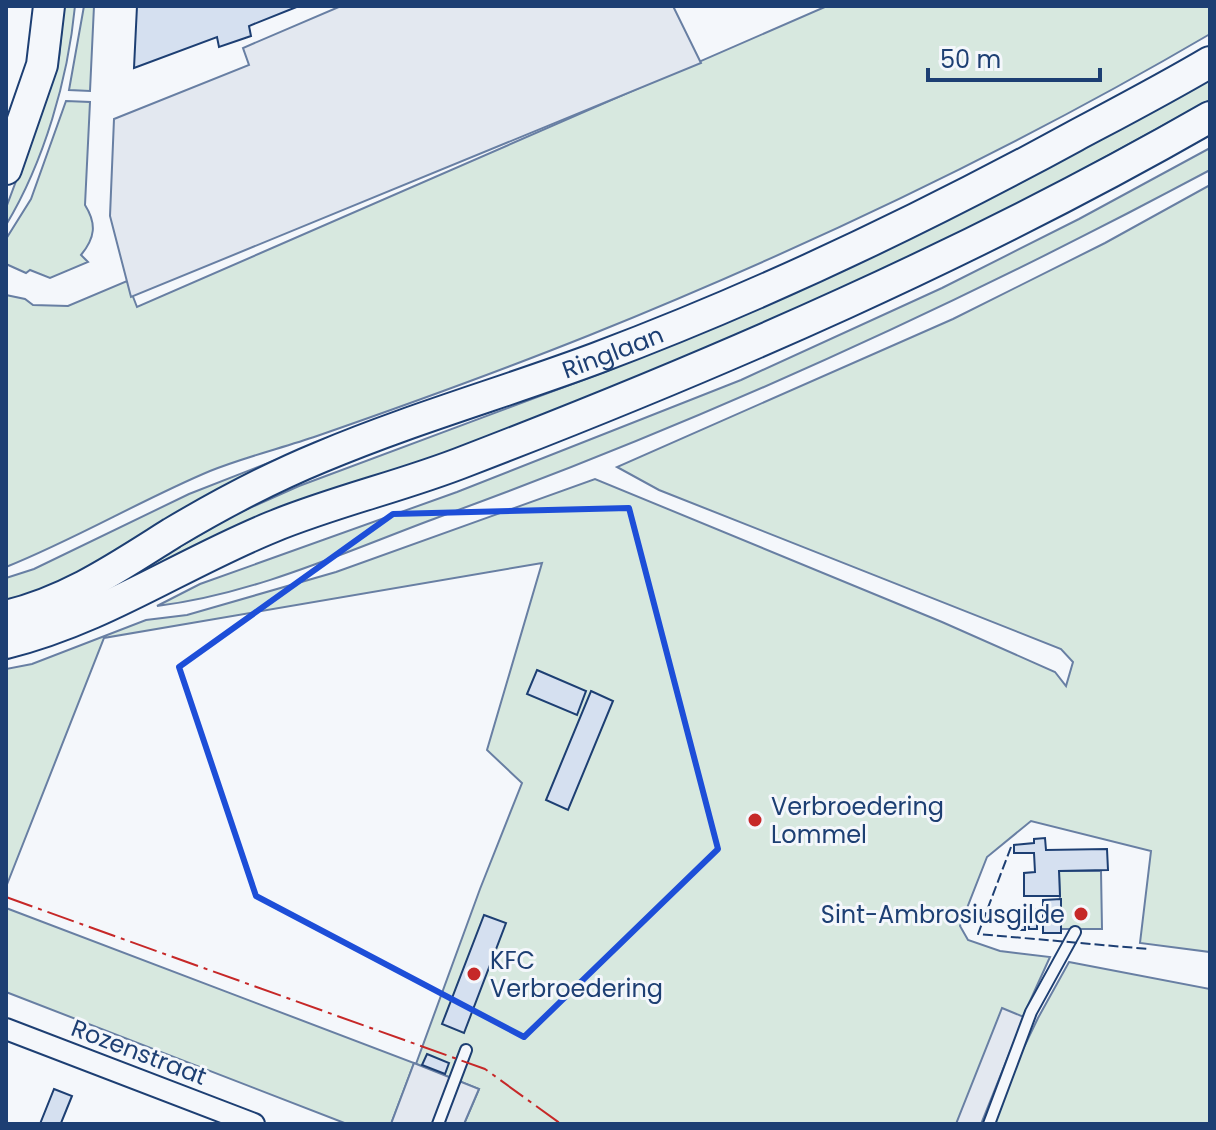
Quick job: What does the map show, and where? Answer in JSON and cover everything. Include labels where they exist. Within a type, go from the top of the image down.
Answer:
[{"type":"main road","points":[[6,169],[42,65],[49,6]]},
{"type":"main road","name":"Ringlaan","points":[[6,616],[60,599],[99,580],[175,532],[319,457],[597,358],[755,293],[940,208],[1210,62]]},
{"type":"main road","name":"Ringlaan","points":[[6,643],[107,609],[273,526],[462,463],[683,375],[1048,206],[1210,117]]},
{"type":"street","name":"Rozenstraat","points":[[6,1029],[254,1124]]},
{"type":"lane","points":[[989,1124],[1031,1012],[1075,932]]},
{"type":"lane","points":[[438,1124],[466,1050]]},
{"type":"highlighted area","points":[[629,508],[718,849],[524,1037],[256,896],[179,667],[393,514]]},
{"type":"shaded area","points":[[64,6],[75,6],[60,91],[43,147],[6,225],[6,208],[59,57]]},
{"type":"shaded area","points":[[84,6],[94,6],[90,91],[69,90]]},
{"type":"shaded area","points":[[341,6],[673,6],[701,63],[131,297],[110,216],[114,119],[249,65],[243,48]]},
{"type":"shaded area","points":[[827,6],[1210,6],[1210,34],[983,158],[749,268],[488,374],[210,471],[6,567],[6,295],[25,299],[33,305],[68,306],[127,281],[137,307]]},
{"type":"shaded area","points":[[1210,79],[1210,100],[972,230],[694,355],[148,577],[6,624],[131,575],[234,515],[299,486],[607,371],[870,256],[1016,185]]},
{"type":"shaded area","points":[[66,101],[90,102],[85,205],[93,231],[81,255],[88,262],[50,278],[30,270],[26,273],[6,264],[6,239],[31,199]]},
{"type":"shaded area","points":[[1210,148],[1210,170],[1022,267],[734,400],[538,480],[300,570],[229,592],[157,606],[200,584],[457,492],[741,380],[942,288]]},
{"type":"shaded area","points":[[1210,185],[1210,952],[1140,943],[1151,851],[1031,821],[987,857],[960,926],[968,940],[1000,951],[1050,957],[974,1124],[464,1124],[479,1089],[416,1064],[522,783],[487,750],[542,563],[104,638],[6,887],[6,669],[32,664],[146,620],[187,615],[336,572],[595,479],[942,622],[1055,672],[1066,686],[1073,662],[1061,649],[659,490],[617,467],[953,319],[1105,243]]},
{"type":"shaded area","points":[[281,458],[110,565],[6,609],[6,578],[34,569],[189,494]]},
{"type":"shaded area","name":"Sint-Ambrosiusgilde","points":[[1059,871],[1101,871],[1102,929],[1061,929]]},
{"type":"shaded area","points":[[6,908],[414,1063],[391,1124],[347,1124],[6,992]]},
{"type":"shaded area","points":[[1069,962],[1210,989],[1210,1124],[987,1124]]},
{"type":"shaded area","points":[[1002,1008],[1024,1017],[981,1124],[956,1124]]},
{"type":"shaded area","points":[[414,1063],[479,1089],[464,1124],[391,1124]]},
{"type":"building","points":[[137,6],[299,6],[249,26],[251,36],[219,47],[217,37],[134,68]]},
{"type":"building","points":[[537,670],[586,691],[577,715],[527,694]]},
{"type":"building","points":[[591,691],[613,701],[568,810],[546,800]]},
{"type":"building","name":"Sint-Ambrosiusgilde","points":[[1045,838],[1046,850],[1107,849],[1108,870],[1059,871],[1060,896],[1024,896],[1024,873],[1035,872],[1034,853],[1014,853],[1014,845],[1034,843],[1034,839]]},
{"type":"building","points":[[1061,899],[1061,933],[1043,933],[1043,900]]},
{"type":"building","points":[[1016,909],[1025,909],[1025,930],[1016,930]]},
{"type":"building","points":[[1028,909],[1037,909],[1037,929],[1029,929]]},
{"type":"building","name":"KFC Verbroedering","points":[[484,915],[506,923],[464,1033],[442,1024]]},
{"type":"building","points":[[427,1054],[449,1063],[445,1074],[422,1065]]},
{"type":"building","points":[[54,1089],[72,1096],[63,1124],[40,1124]]},
{"type":"fence","points":[[1011,847],[978,934],[1148,949]]},
{"type":"power","points":[[6,897],[485,1069],[561,1124]]},
{"type":"place","name":"Verbroedering Lommel","points":[[755,820]]},
{"type":"place","name":"Sint-Ambrosiusgilde","points":[[1081,914]]},
{"type":"place","name":"KFC Verbroedering","points":[[474,974]]}]
